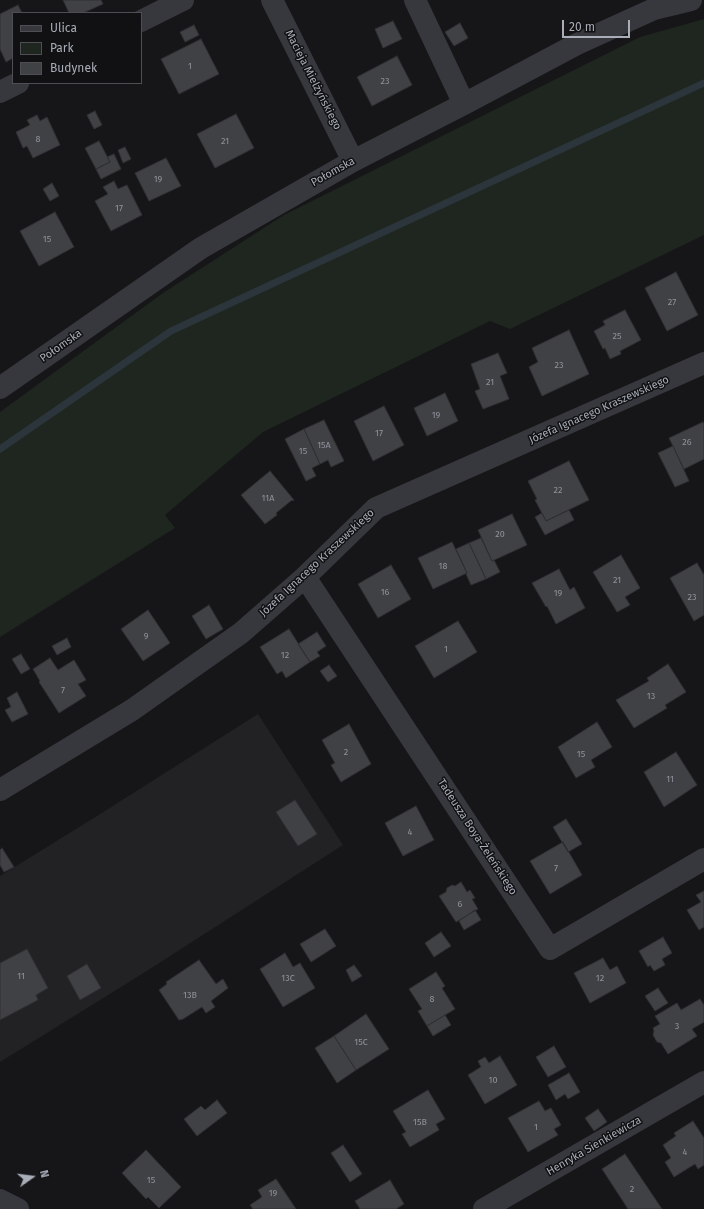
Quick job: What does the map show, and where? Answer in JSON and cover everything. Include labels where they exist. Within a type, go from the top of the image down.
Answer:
[{"type":"street","points":[[142,20],[183,0]]},
{"type":"street","name":"Macieja Mielżyńskiego","points":[[272,0],[353,161]]},
{"type":"street","points":[[415,0],[464,104]]},
{"type":"street","name":"Połomska","points":[[0,388],[201,248],[353,161],[577,44],[654,9],[691,0]]},
{"type":"street","points":[[0,92],[16,84]]},
{"type":"street","name":"Józefa Ignacego Kraszewskiego","points":[[0,790],[132,710],[241,633],[305,576],[376,508],[704,363]]},
{"type":"street","name":"Tadeusza Boya-Żeleńskiego","points":[[305,576],[550,949],[704,859]]},
{"type":"street","name":"Henryka Sienkiewicza","points":[[484,1209],[704,1082]]},
{"type":"street","points":[[0,1200],[18,1209]]},
{"type":"shaded area","points":[[258,714],[343,845],[142,974],[0,1062],[0,876]]},
{"type":"green space","points":[[704,19],[704,235],[510,329],[490,321],[263,432],[165,515],[175,528],[0,637],[0,412],[163,293],[284,215],[640,37]]},
{"type":"building","points":[[63,0],[101,0],[103,4],[85,12],[69,12]]},
{"type":"building","points":[[18,5],[22,12],[12,12],[12,59],[6,62],[0,49],[0,14]]},
{"type":"building","points":[[393,21],[402,39],[383,48],[375,29]]},
{"type":"building","points":[[460,23],[468,38],[454,46],[445,32]]},
{"type":"building","points":[[194,25],[199,35],[185,42],[180,32]]},
{"type":"building","points":[[201,39],[219,74],[179,94],[161,59]]},
{"type":"building","points":[[397,56],[412,85],[372,106],[357,77]]},
{"type":"building","points":[[95,111],[102,125],[94,129],[87,115]]},
{"type":"building","points":[[236,114],[254,148],[215,168],[197,134]]},
{"type":"building","points":[[37,115],[40,121],[47,117],[60,145],[33,158],[27,146],[23,148],[16,132],[30,125],[27,120]]},
{"type":"building","points":[[99,141],[110,162],[96,169],[85,148]]},
{"type":"building","points":[[125,147],[131,159],[123,163],[118,150]]},
{"type":"building","points":[[114,154],[121,169],[101,179],[96,169],[110,162],[107,157]]},
{"type":"building","points":[[166,158],[181,186],[149,201],[135,173]]},
{"type":"building","points":[[114,181],[118,189],[127,185],[142,215],[111,231],[95,201],[108,194],[103,187]]},
{"type":"building","points":[[52,183],[59,196],[50,201],[43,189]]},
{"type":"building","points":[[55,212],[74,247],[39,266],[20,231]]},
{"type":"building","points":[[676,272],[698,315],[667,331],[645,288]]},
{"type":"building","points":[[625,310],[641,340],[620,351],[621,354],[610,359],[594,331],[605,325],[603,321]]},
{"type":"building","points":[[569,330],[589,374],[542,396],[529,367],[538,362],[532,348]]},
{"type":"building","points":[[498,353],[507,373],[500,376],[509,399],[483,409],[475,391],[480,389],[471,364]]},
{"type":"building","points":[[445,393],[458,421],[427,436],[414,408]]},
{"type":"building","points":[[384,406],[404,445],[373,461],[354,421]]},
{"type":"building","points":[[324,420],[344,461],[331,467],[328,460],[320,464],[304,429]]},
{"type":"building","points":[[703,422],[704,459],[684,469],[669,438]]},
{"type":"building","points":[[304,429],[320,464],[312,468],[316,476],[306,481],[285,439]]},
{"type":"building","points":[[673,446],[689,481],[675,487],[658,453]]},
{"type":"building","points":[[569,461],[589,500],[546,521],[535,500],[537,499],[528,481]]},
{"type":"building","points":[[270,471],[294,500],[276,513],[277,515],[265,524],[241,495]]},
{"type":"building","points":[[569,510],[574,520],[545,535],[535,517],[542,513],[546,521]]},
{"type":"building","points":[[512,514],[527,545],[492,561],[478,530]]},
{"type":"building","points":[[481,538],[492,561],[494,560],[500,572],[486,579],[469,543]]},
{"type":"building","points":[[452,542],[467,573],[433,589],[418,558]]},
{"type":"building","points":[[469,543],[486,579],[471,585],[456,549]]},
{"type":"building","points":[[621,555],[640,588],[625,597],[630,605],[617,612],[593,572]]},
{"type":"building","points":[[697,563],[704,575],[704,615],[694,621],[670,578]]},
{"type":"building","points":[[391,565],[411,599],[378,618],[358,584]]},
{"type":"building","points":[[559,569],[570,590],[574,587],[585,608],[556,624],[547,606],[546,607],[532,583]]},
{"type":"building","points":[[209,605],[223,629],[206,639],[192,616]]},
{"type":"building","points":[[148,610],[170,643],[143,661],[121,629]]},
{"type":"building","points":[[458,621],[477,652],[434,678],[415,646]]},
{"type":"building","points":[[289,629],[310,662],[286,678],[282,671],[277,674],[260,647]]},
{"type":"building","points":[[317,632],[326,646],[317,652],[320,656],[310,662],[298,644]]},
{"type":"building","points":[[67,638],[71,647],[57,655],[52,646]]},
{"type":"building","points":[[21,654],[30,669],[21,674],[12,659]]},
{"type":"building","points":[[50,658],[58,670],[74,660],[86,680],[78,684],[86,696],[59,713],[39,682],[40,681],[33,669]]},
{"type":"building","points":[[668,664],[686,692],[665,705],[667,708],[634,728],[616,700],[649,681],[647,678]]},
{"type":"building","points":[[329,665],[337,676],[328,682],[320,671]]},
{"type":"building","points":[[17,692],[28,714],[12,722],[5,710],[11,707],[7,698]]},
{"type":"building","points":[[597,722],[612,747],[591,760],[595,767],[576,778],[558,747]]},
{"type":"building","points":[[349,724],[371,764],[341,782],[331,765],[335,763],[322,740]]},
{"type":"building","points":[[676,752],[697,785],[664,807],[644,772]]},
{"type":"building","points":[[295,800],[317,834],[298,846],[276,812]]},
{"type":"building","points":[[416,806],[434,840],[403,856],[385,823]]},
{"type":"building","points":[[566,819],[582,844],[568,852],[553,827]]},
{"type":"building","points":[[563,842],[582,875],[550,894],[530,861]]},
{"type":"building","points":[[2,848],[14,867],[4,872],[0,865],[0,850]]},
{"type":"building","points":[[461,882],[467,892],[470,890],[475,898],[472,899],[478,909],[456,922],[439,896],[446,892],[447,888],[452,885],[455,886]]},
{"type":"building","points":[[704,891],[704,927],[699,930],[687,910],[701,902],[696,895]]},
{"type":"building","points":[[475,910],[481,920],[464,930],[459,921]]},
{"type":"building","points":[[325,929],[336,946],[311,962],[300,944]]},
{"type":"building","points":[[441,932],[451,946],[434,957],[425,943]]},
{"type":"building","points":[[663,937],[672,953],[662,959],[665,965],[654,971],[650,965],[648,967],[639,951]]},
{"type":"building","points":[[27,949],[48,988],[36,995],[38,1000],[0,1020],[0,963]]},
{"type":"building","points":[[285,953],[293,967],[300,963],[315,988],[283,1007],[260,969]]},
{"type":"building","points":[[603,958],[610,970],[617,966],[626,983],[590,1003],[574,973]]},
{"type":"building","points":[[199,960],[216,984],[223,979],[228,988],[211,1001],[215,1007],[206,1013],[202,1007],[179,1020],[159,990],[167,984],[166,982]]},
{"type":"building","points":[[87,964],[101,988],[80,1000],[67,976]]},
{"type":"building","points":[[354,965],[362,976],[352,982],[346,970]]},
{"type":"building","points":[[436,972],[445,986],[442,988],[455,1009],[427,1026],[418,1011],[422,1009],[409,989]]},
{"type":"building","points":[[658,988],[668,1003],[655,1011],[645,996]]},
{"type":"building","points":[[700,999],[704,1005],[704,1022],[692,1029],[697,1036],[668,1054],[661,1043],[657,1042],[653,1035],[653,1028],[660,1024],[655,1016],[677,1003],[681,1010]]},
{"type":"building","points":[[366,1014],[389,1049],[356,1070],[334,1036]]},
{"type":"building","points":[[445,1015],[451,1025],[433,1036],[427,1026]]},
{"type":"building","points":[[334,1036],[356,1070],[337,1083],[315,1048]]},
{"type":"building","points":[[554,1046],[566,1067],[548,1077],[536,1057]]},
{"type":"building","points":[[500,1056],[517,1085],[485,1104],[468,1075],[481,1067],[478,1061],[485,1057],[489,1063]]},
{"type":"building","points":[[569,1073],[580,1092],[568,1099],[565,1094],[556,1100],[548,1085]]},
{"type":"building","points":[[428,1090],[445,1119],[436,1124],[439,1130],[410,1147],[402,1134],[406,1132],[393,1111]]},
{"type":"building","points":[[217,1100],[227,1113],[197,1136],[184,1119],[201,1106],[205,1110]]},
{"type":"building","points":[[539,1101],[545,1111],[551,1108],[561,1125],[554,1129],[558,1135],[528,1152],[508,1118]]},
{"type":"building","points":[[598,1109],[607,1122],[594,1131],[585,1118]]},
{"type":"building","points":[[693,1121],[704,1138],[704,1165],[698,1169],[695,1164],[674,1177],[665,1162],[671,1158],[663,1145],[676,1136],[674,1133]]},
{"type":"building","points":[[343,1145],[362,1174],[350,1182],[331,1153]]},
{"type":"building","points":[[146,1150],[181,1187],[159,1208],[148,1197],[146,1199],[122,1173]]},
{"type":"building","points":[[625,1154],[662,1209],[628,1209],[602,1169]]},
{"type":"building","points":[[276,1179],[296,1209],[253,1209],[250,1205],[262,1197],[258,1190]]},
{"type":"building","points":[[390,1180],[404,1204],[396,1209],[360,1209],[355,1201]]},
{"type":"waterway","points":[[0,449],[171,331],[704,83]]}]
